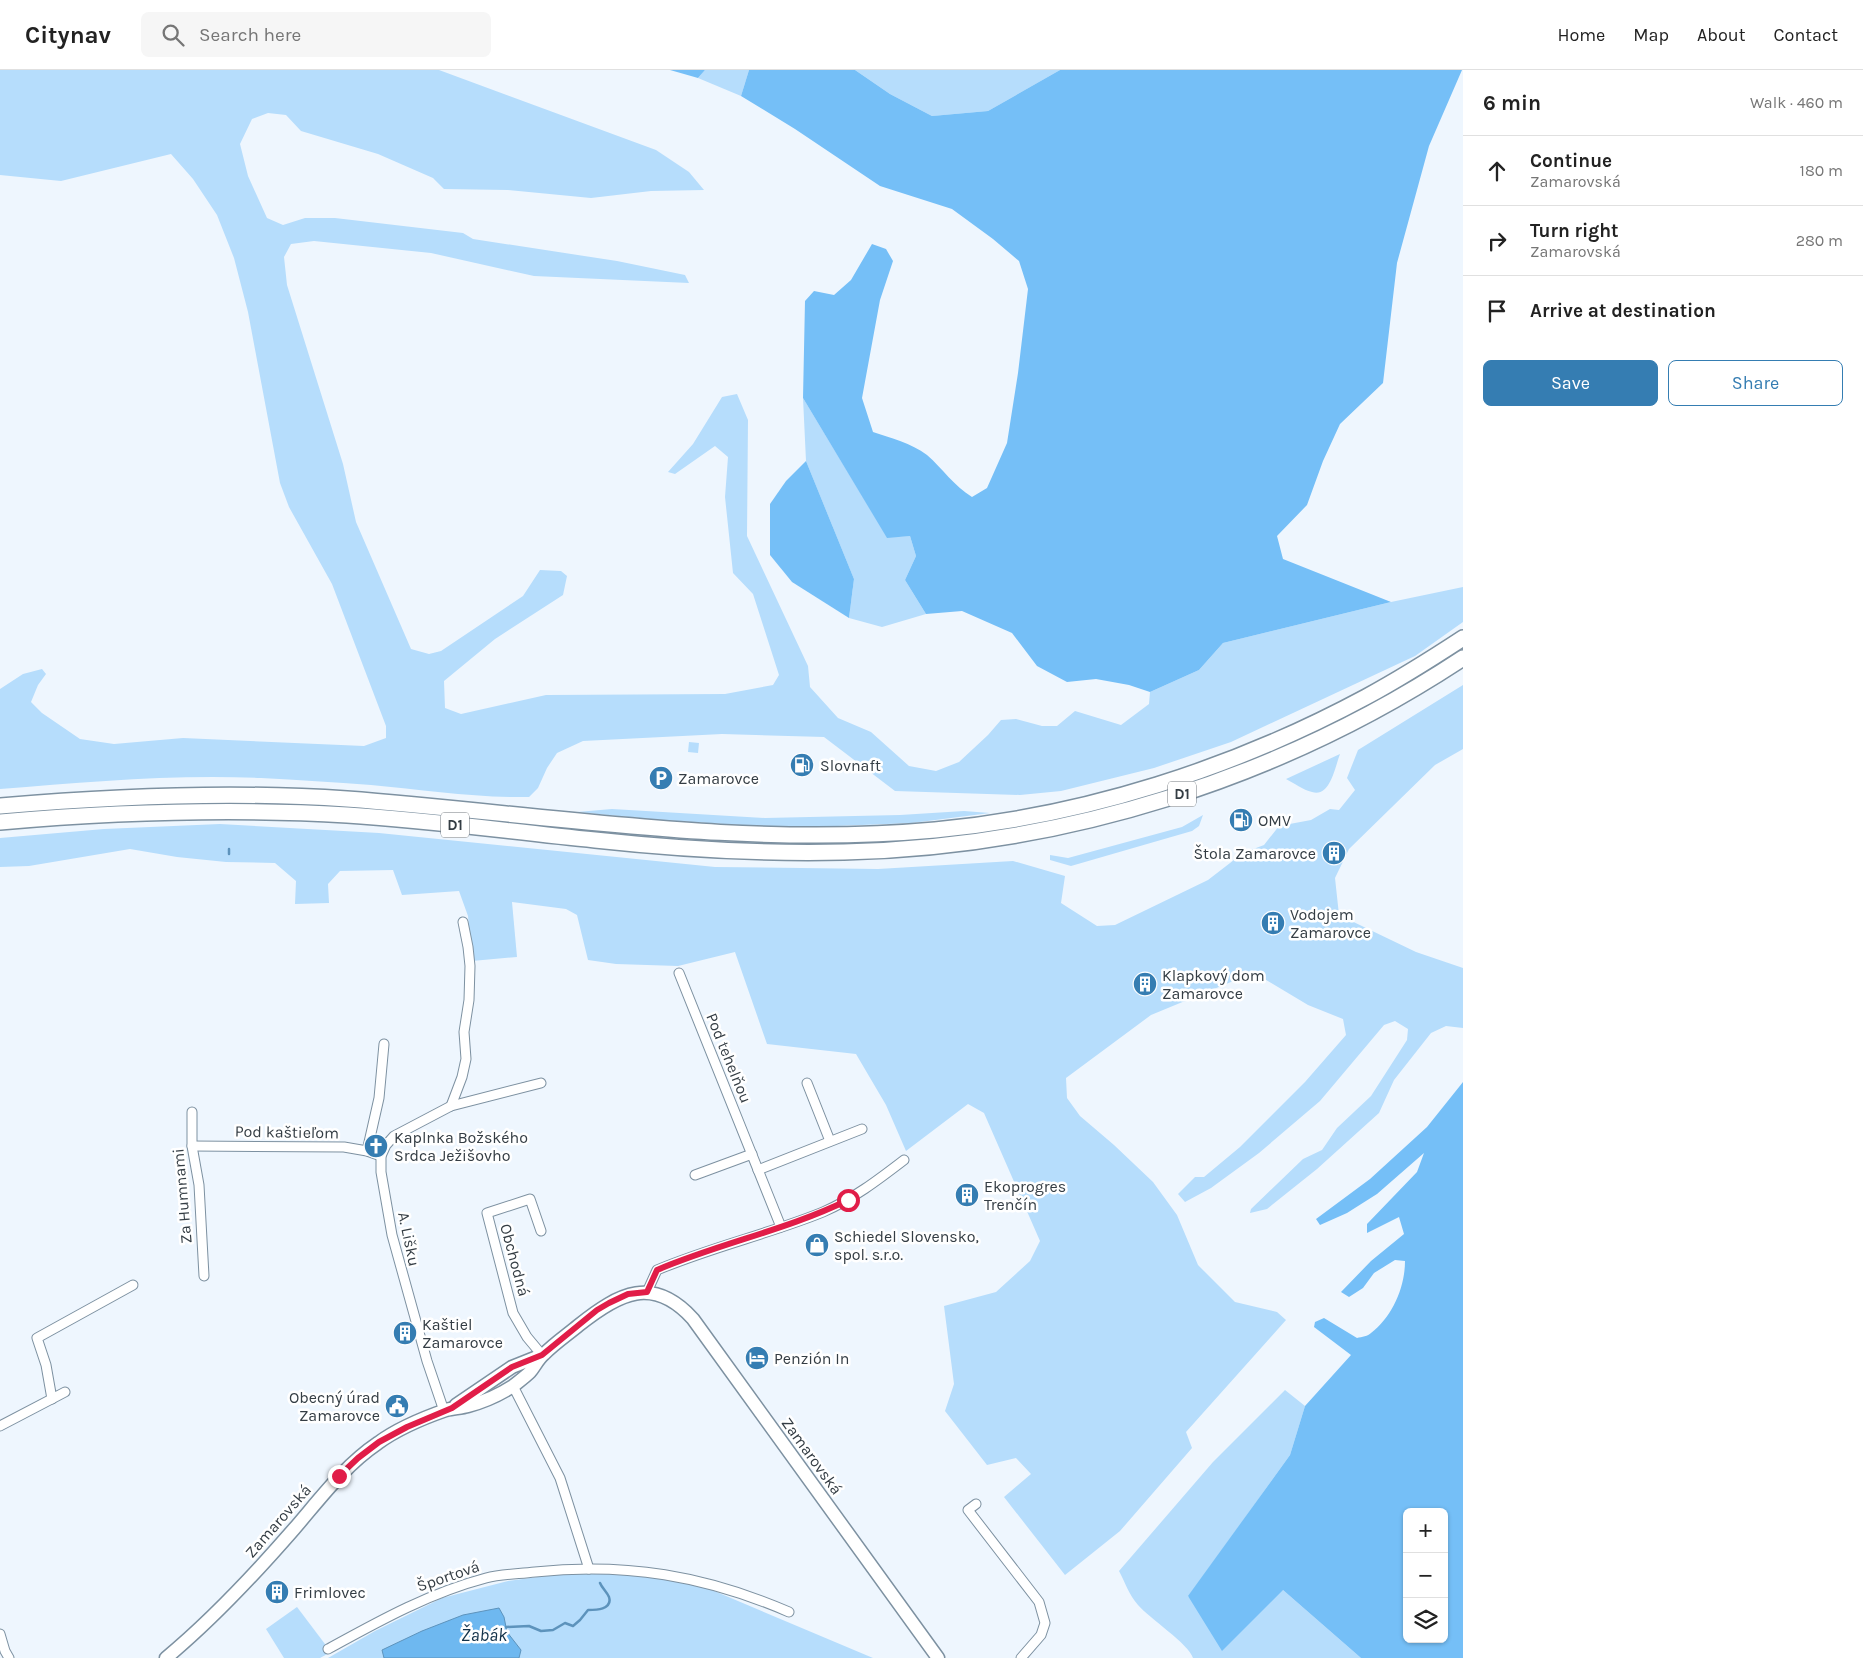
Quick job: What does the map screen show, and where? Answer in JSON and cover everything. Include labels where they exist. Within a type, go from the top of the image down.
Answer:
[{"type":"highway","name":"D1","points":[[0,806],[160,795],[254,794],[347,800],[610,826],[739,835],[847,836],[940,830],[1034,816],[1133,791],[1215,766],[1268,744],[1357,702],[1410,672],[1463,638]]},
{"type":"highway","name":"D1","points":[[0,822],[162,811],[252,811],[348,815],[600,841],[742,851],[847,852],[979,841],[1088,820],[1185,793],[1230,777],[1319,739],[1374,711],[1463,658]]},
{"type":"main road","name":"Zamarovská","points":[[448,1410],[466,1407],[487,1400],[513,1386],[530,1372],[542,1355],[597,1310],[609,1303],[628,1294],[647,1292],[671,1300],[693,1319],[937,1657]]},
{"type":"main road","name":"Zamarovská","points":[[166,1658],[207,1623],[241,1589],[339,1476],[358,1458],[379,1442],[407,1427],[448,1410],[512,1367],[542,1355]]},
{"type":"street","points":[[451,1106],[466,1060],[464,1032],[469,1000],[470,966],[462,922]]},
{"type":"street","name":"Pod tehelňou","points":[[679,973],[781,1227]]},
{"type":"street","points":[[367,1151],[379,1098],[384,1044]]},
{"type":"street","points":[[807,1082],[830,1141]]},
{"type":"street","points":[[381,1156],[386,1145],[394,1136],[451,1106],[540,1083]]},
{"type":"street","name":"Za Humnami","points":[[192,1112],[192,1146],[199,1185],[204,1276]]},
{"type":"street","points":[[758,1170],[862,1128]]},
{"type":"street","name":"Pod kaštieľom","points":[[192,1146],[344,1147],[367,1151],[381,1156]]},
{"type":"street","points":[[695,1175],[752,1154]]},
{"type":"street","name":"A. Lišku","points":[[381,1156],[381,1172],[394,1244],[427,1361],[448,1410]]},
{"type":"street","points":[[647,1292],[657,1270],[683,1259],[824,1211],[848,1200],[872,1185],[904,1160]]},
{"type":"street","name":"Obchodná","points":[[541,1231],[530,1199],[487,1214],[513,1313],[527,1337],[542,1355]]},
{"type":"street","points":[[52,1399],[46,1364],[37,1338],[133,1285]]},
{"type":"street","points":[[513,1386],[560,1478],[589,1569]]},
{"type":"street","points":[[0,1426],[65,1392]]},
{"type":"street","points":[[976,1504],[968,1510],[1039,1602],[1045,1623],[1040,1635],[1021,1658]]},
{"type":"street","name":"Športová","points":[[328,1649],[408,1606],[484,1579],[550,1570],[622,1568],[684,1577],[747,1595],[789,1612]]},
{"type":"street","points":[[0,1634],[1,1643],[9,1658]]},
{"type":"shaded area","points":[[0,70],[439,70],[656,150],[689,172],[704,190],[651,191],[591,198],[508,190],[444,189],[433,178],[378,154],[301,131],[286,115],[268,113],[252,119],[240,144],[248,176],[267,218],[283,225],[305,218],[335,218],[463,233],[473,239],[617,261],[685,275],[689,283],[534,276],[431,253],[314,241],[291,244],[284,257],[287,285],[343,464],[356,522],[411,649],[429,654],[441,651],[523,596],[540,570],[561,571],[567,576],[563,595],[495,639],[444,681],[445,708],[461,714],[546,695],[725,694],[773,685],[779,675],[753,594],[733,573],[725,497],[728,457],[715,446],[675,474],[668,472],[693,444],[722,397],[737,394],[748,420],[747,536],[808,666],[810,687],[838,718],[871,732],[909,766],[936,771],[959,762],[1001,720],[1016,719],[1042,726],[1057,726],[1075,711],[1121,725],[1149,704],[1150,692],[1199,670],[1223,643],[1391,602],[1463,587],[1463,622],[1415,656],[1231,742],[1154,768],[1061,791],[1020,795],[895,791],[824,737],[722,734],[583,741],[557,753],[547,768],[538,788],[529,797],[470,795],[357,784],[228,777],[130,779],[0,789],[0,689],[23,674],[42,669],[46,674],[38,685],[31,702],[42,713],[80,739],[114,744],[183,738],[364,746],[386,738],[386,726],[332,584],[289,507],[280,483],[248,312],[234,258],[217,215],[193,179],[171,154],[61,181],[0,175]]},
{"type":"shaded area","points":[[670,70],[705,70],[698,78]]},
{"type":"shaded area","points":[[705,70],[749,70],[741,96],[698,78]]},
{"type":"shaded area","points":[[749,70],[855,70],[890,94],[932,116],[988,111],[1060,70],[1462,70],[1429,146],[1397,263],[1383,383],[1340,424],[1323,461],[1307,505],[1277,536],[1283,559],[1391,602],[1223,643],[1199,670],[1150,692],[1129,685],[1096,679],[1067,682],[1037,666],[1012,633],[962,611],[926,614],[905,580],[916,556],[910,536],[887,538],[803,398],[805,301],[814,291],[834,295],[851,280],[872,244],[886,249],[893,261],[880,300],[862,398],[873,432],[901,441],[921,451],[972,497],[987,488],[1007,443],[1028,289],[1019,261],[952,209],[880,186],[795,129],[741,96]]},
{"type":"shaded area","points":[[855,70],[1060,70],[988,111],[932,116],[890,94]]},
{"type":"shaded area","points":[[803,398],[887,537],[910,536],[916,556],[905,580],[926,614],[882,627],[849,618],[854,579],[806,461]]},
{"type":"shaded area","points":[[806,461],[854,579],[849,618],[792,582],[770,555],[770,504],[786,481]]},
{"type":"shaded area","points":[[1463,685],[1463,749],[1435,765],[1349,849],[1335,878],[1339,915],[1416,952],[1463,968],[1463,1028],[1446,1026],[1431,1033],[1394,1080],[1379,1113],[1317,1169],[1267,1209],[1250,1213],[1251,1209],[1303,1159],[1322,1150],[1337,1128],[1371,1096],[1407,1040],[1408,1029],[1395,1021],[1384,1025],[1320,1101],[1259,1153],[1211,1188],[1185,1202],[1178,1194],[1195,1177],[1204,1177],[1240,1147],[1305,1082],[1346,1035],[1343,1019],[1308,1005],[1258,975],[1243,977],[1151,1015],[1066,1078],[1067,1098],[1080,1116],[1153,1182],[1177,1215],[1198,1265],[1235,1302],[1277,1312],[1286,1320],[1186,1432],[1192,1448],[1120,1531],[1065,1575],[1004,1497],[1031,1474],[1016,1458],[987,1465],[945,1411],[954,1384],[944,1306],[996,1292],[1030,1261],[1040,1241],[984,1113],[968,1104],[906,1151],[886,1105],[856,1054],[767,1044],[735,952],[678,966],[616,964],[588,960],[577,915],[566,909],[512,902],[517,957],[472,961],[468,916],[459,891],[402,895],[393,870],[340,871],[328,884],[329,903],[295,904],[296,881],[275,863],[226,862],[177,857],[130,849],[29,866],[0,867],[0,838],[104,829],[220,824],[379,833],[715,867],[878,869],[1013,861],[1065,876],[1061,903],[1097,926],[1115,925],[1208,880],[1243,853],[1264,845],[1279,826],[1311,820],[1330,809],[1339,810],[1355,790],[1347,778],[1358,750]]},
{"type":"shaded area","points":[[689,742],[699,743],[698,753],[688,752]]},
{"type":"shaded area","points":[[1340,754],[1331,780],[1318,793],[1302,788],[1286,779]]},
{"type":"shaded area","points":[[612,809],[765,818],[900,815],[964,811],[990,813],[912,823],[837,826],[755,826],[577,812]]},
{"type":"shaded area","points":[[1203,815],[1199,826],[1192,831],[1071,866],[1050,860],[1050,855],[1068,858],[1182,827]]},
{"type":"shaded area","points":[[1463,1082],[1463,1658],[1361,1658],[1283,1590],[1222,1651],[1188,1596],[1290,1455],[1305,1406],[1351,1355],[1314,1327],[1315,1322],[1324,1318],[1357,1338],[1365,1336],[1370,1334],[1385,1319],[1400,1291],[1405,1261],[1395,1260],[1374,1273],[1363,1288],[1349,1297],[1341,1292],[1371,1261],[1404,1234],[1399,1217],[1367,1233],[1367,1224],[1417,1172],[1424,1153],[1377,1194],[1347,1213],[1320,1225],[1316,1219],[1370,1179],[1427,1127]]},
{"type":"shaded area","points":[[1285,1390],[1305,1406],[1290,1455],[1188,1597],[1283,1590],[1361,1658],[1193,1658],[1190,1652],[1177,1639],[1138,1605],[1119,1571],[1213,1462]]},
{"type":"shaded area","points":[[613,1569],[693,1582],[873,1658],[328,1658],[375,1631],[442,1598],[508,1581]]},
{"type":"shaded area","name":"Frimlovec","points":[[297,1607],[331,1652],[320,1658],[284,1658],[266,1629]]},
{"type":"water","name":"Žabák","points":[[499,1608],[504,1617],[507,1632],[521,1650],[519,1658],[384,1658],[382,1650],[422,1631],[463,1615]]},
{"type":"waterway","points":[[229,849],[229,854]]},
{"type":"waterway","points":[[506,1627],[529,1626],[541,1631],[553,1630],[565,1623],[573,1626],[588,1610],[595,1610],[608,1605],[609,1597],[600,1583]]},
{"type":"place","name":"Slovnaft","points":[[802,765]]},
{"type":"place","name":"Zamarovce","points":[[661,778]]},
{"type":"place","name":"OMV","points":[[1241,820]]},
{"type":"place","name":"Štola Zamarovce","points":[[1334,853]]},
{"type":"place","name":"Vodojem Zamarovce","points":[[1273,923]]},
{"type":"place","name":"Klapkový dom Zamarovce","points":[[1145,984]]},
{"type":"place","name":"Kaplnka Božského Srdca Ježišovho","points":[[376,1146]]},
{"type":"place","name":"Ekoprogres Trenčín","points":[[967,1195]]},
{"type":"place","name":"Schiedel Slovensko, spol. s.r.o.","points":[[817,1245]]},
{"type":"place","name":"Kaštiel Zamarovce","points":[[405,1333]]},
{"type":"place","name":"Penzión In","points":[[757,1358]]},
{"type":"place","name":"Obecný úrad Zamarovce","points":[[397,1406]]},
{"type":"place","name":"Frimlovec","points":[[277,1592]]},
{"type":"route","points":[[339,1476],[379,1442],[407,1427],[452,1408],[512,1367],[542,1355],[597,1310],[628,1294],[647,1292],[657,1270],[683,1259],[781,1227],[848,1200]]}]
